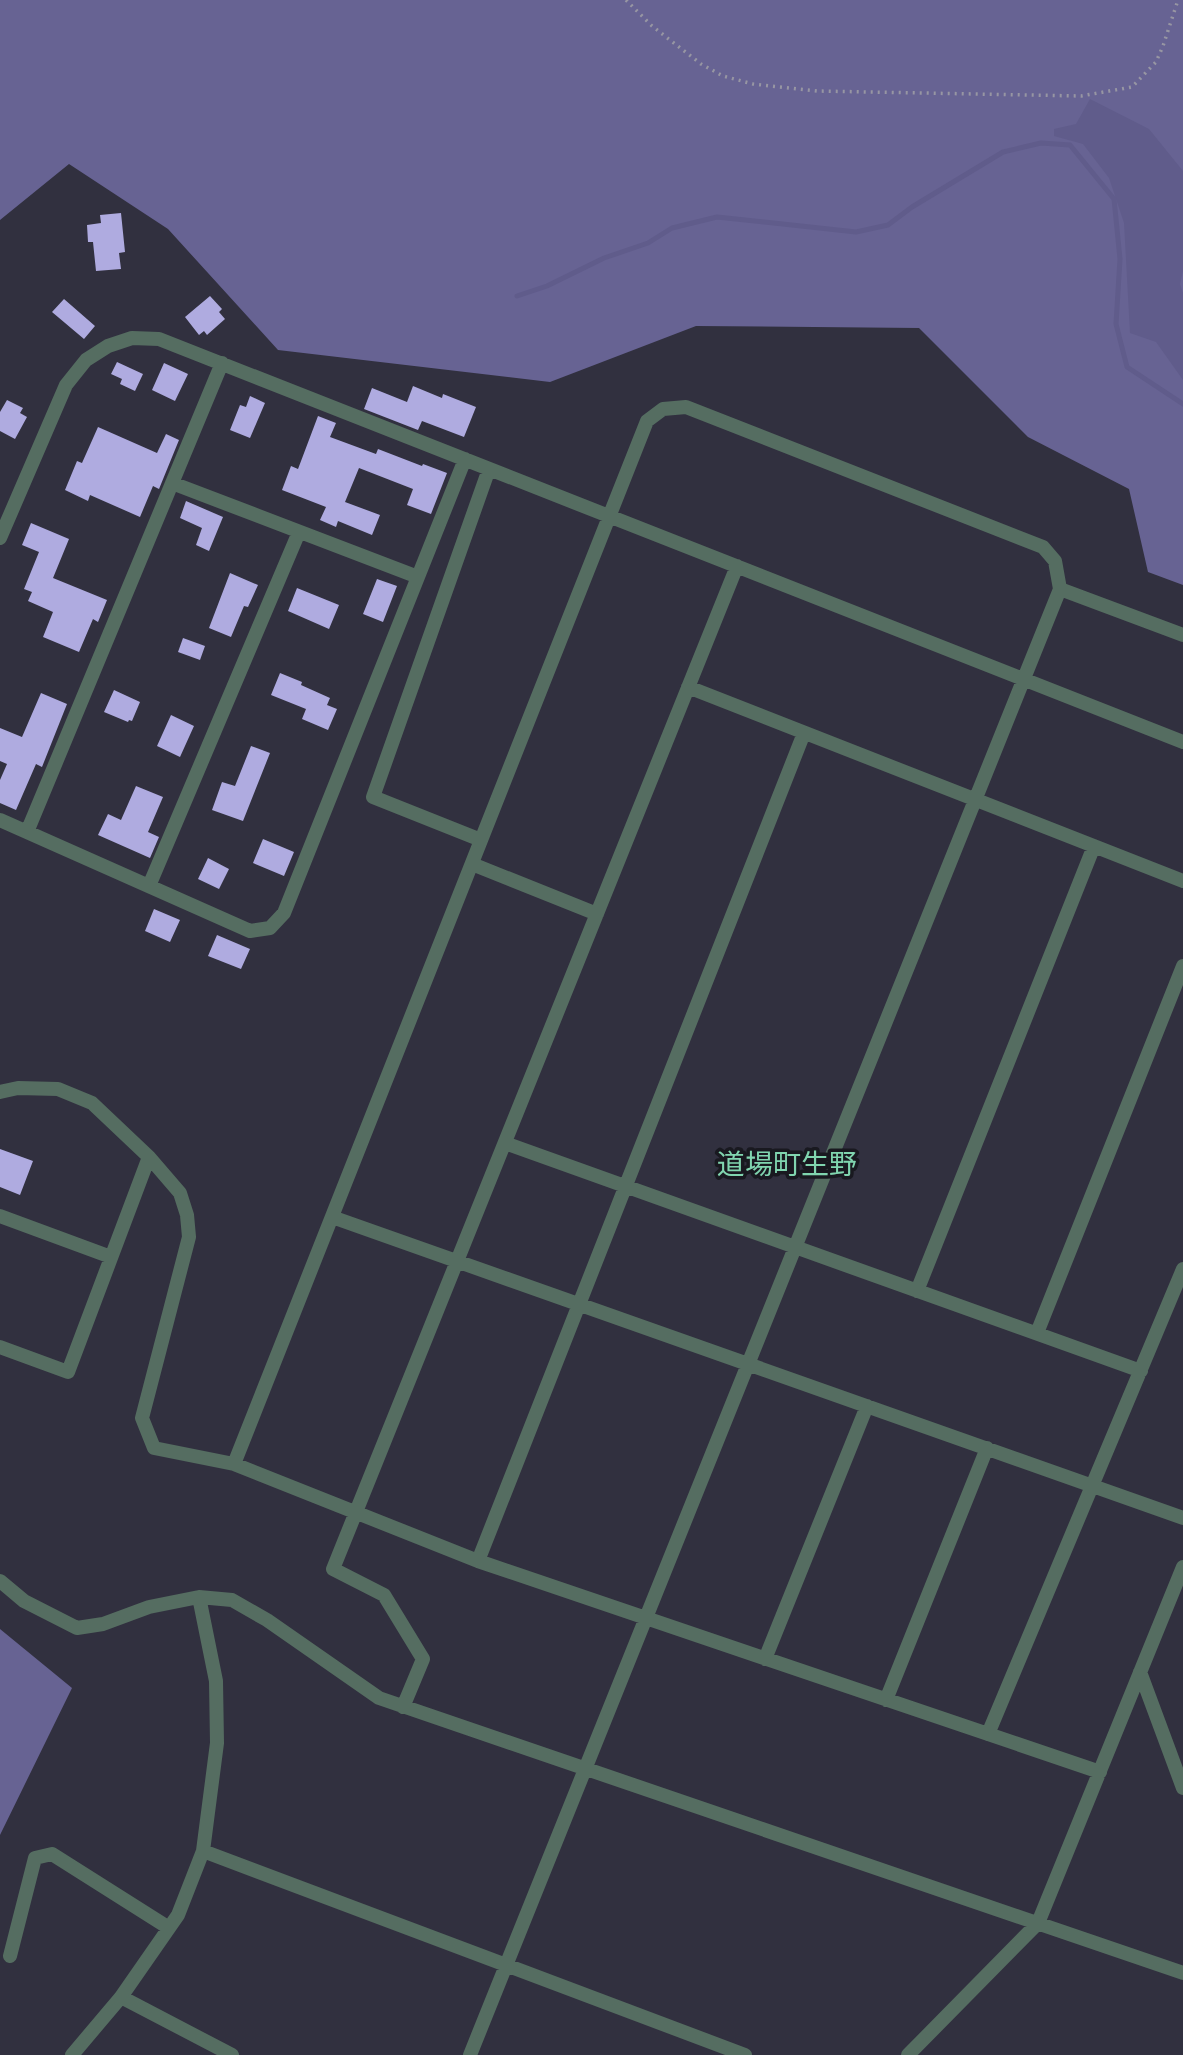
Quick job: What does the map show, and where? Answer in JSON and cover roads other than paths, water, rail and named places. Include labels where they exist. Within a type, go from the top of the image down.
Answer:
[{"type":"street","points":[[0,538],[66,385],[86,360],[108,346],[131,338],[159,339],[1183,742]]},
{"type":"street","points":[[27,832],[222,363]]},
{"type":"street","points":[[234,1464],[647,421],[663,409],[686,407],[1043,547],[1055,561],[1059,589],[470,2055]]},
{"type":"street","points":[[0,820],[250,931],[270,928],[284,913],[466,459]]},
{"type":"street","points":[[481,840],[373,797],[489,469]]},
{"type":"street","points":[[172,484],[418,578]]},
{"type":"street","points":[[149,886],[299,532]]},
{"type":"street","points":[[403,1707],[424,1659],[384,1595],[333,1569],[737,566]]},
{"type":"street","points":[[1059,589],[1183,635]]},
{"type":"street","points":[[688,687],[1183,881]]},
{"type":"street","points":[[478,1561],[804,733]]},
{"type":"street","points":[[917,1291],[1094,846]]},
{"type":"street","points":[[472,864],[597,914]]},
{"type":"street","points":[[1037,1334],[1183,966]]},
{"type":"street","points":[[0,1091],[18,1088],[58,1089],[92,1103],[149,1157],[180,1193],[187,1215],[189,1237],[142,1418],[154,1448],[234,1464],[478,1561],[1100,1772]]},
{"type":"street","points":[[505,1143],[1140,1371]]},
{"type":"street","points":[[0,1347],[68,1372],[149,1157]]},
{"type":"street","points":[[0,1216],[111,1256]]},
{"type":"street","points":[[332,1217],[1183,1518]]},
{"type":"street","points":[[988,1734],[1183,1269]]},
{"type":"street","points":[[765,1659],[867,1406]]},
{"type":"street","points":[[886,1700],[987,1448]]},
{"type":"street","points":[[908,2055],[1038,1923],[1183,1567]]},
{"type":"street","points":[[0,1581],[24,1601],[77,1628],[103,1623],[149,1606],[199,1597],[232,1600],[267,1620],[379,1698],[1183,1973]]},
{"type":"street","points":[[72,2055],[121,1997],[178,1914],[203,1851],[217,1742],[216,1681],[199,1597]]},
{"type":"street","points":[[1140,1672],[1183,1788]]},
{"type":"street","points":[[203,1851],[745,2055]]},
{"type":"street","points":[[10,1956],[35,1858],[52,1854],[169,1928]]},
{"type":"street","points":[[121,1997],[232,2055]]},
{"type":"waterway","points":[[517,296],[547,286],[604,258],[648,243],[672,228],[717,217],[856,232],[888,225],[912,207],[1003,152],[1041,143],[1070,145],[1114,199],[1120,259],[1116,324],[1127,367],[1183,404]]},
{"type":"district","name":"道場町生野","points":[[787,1164]]}]
